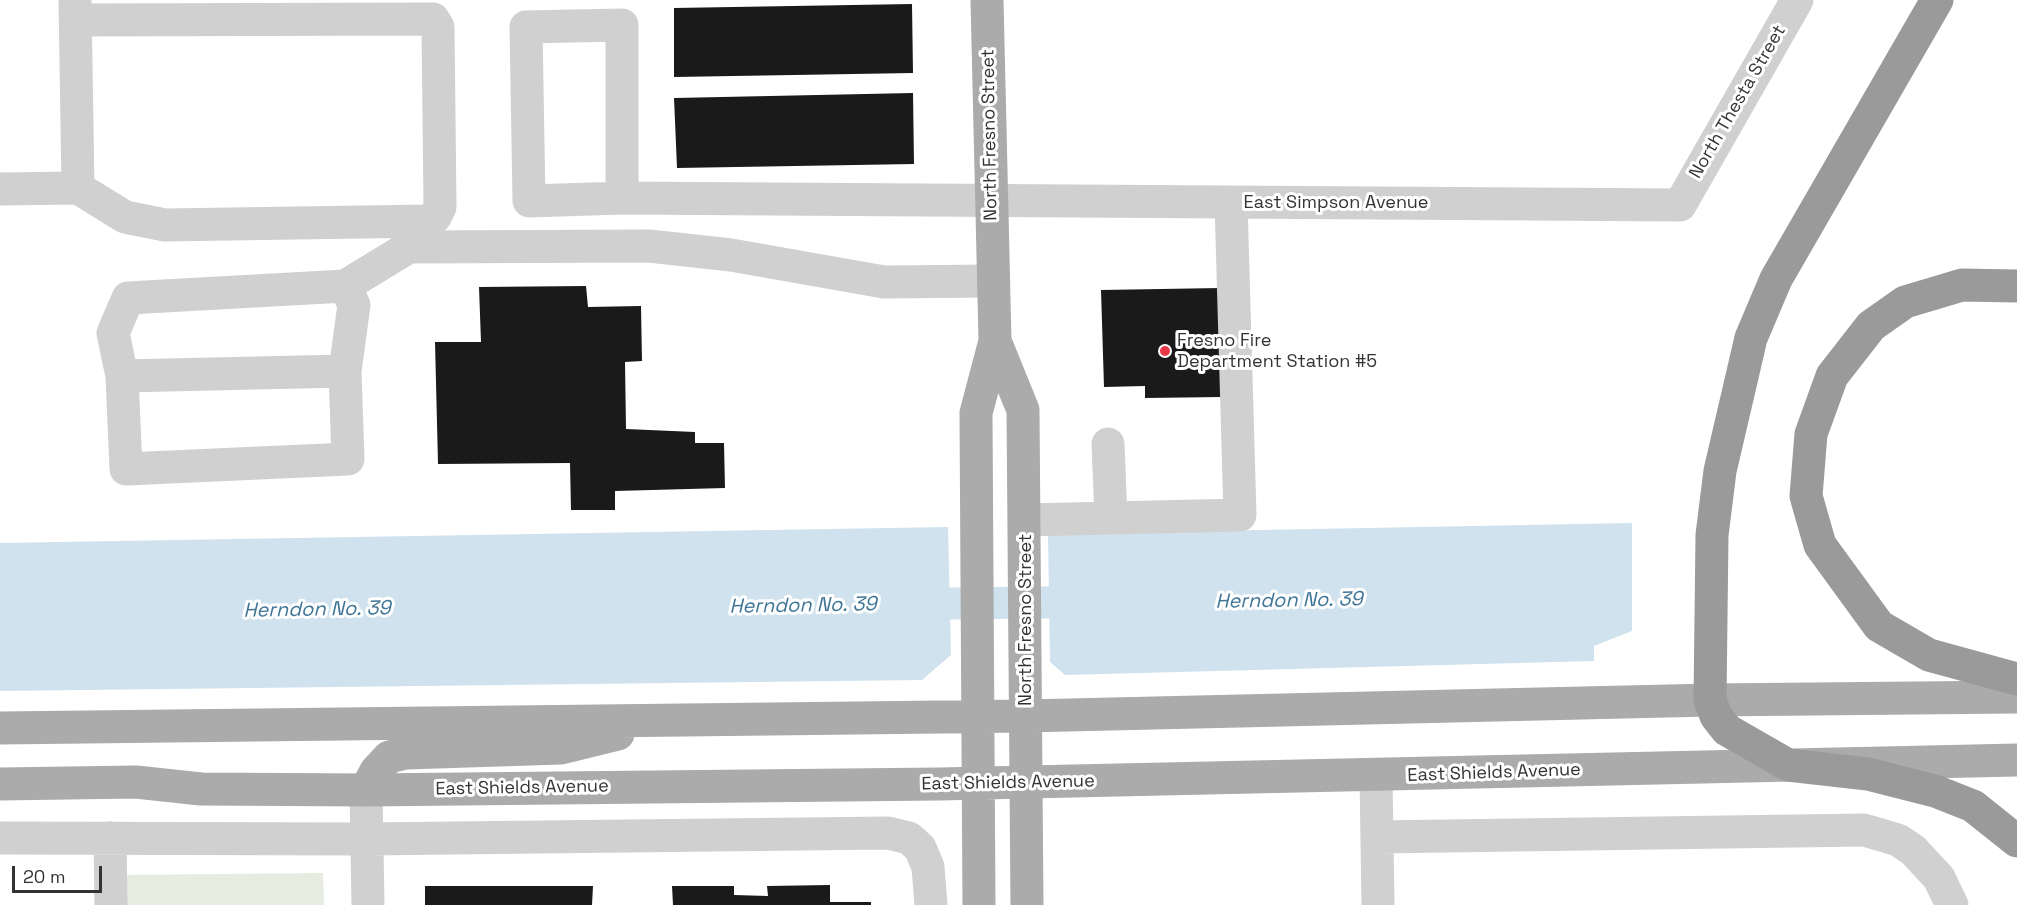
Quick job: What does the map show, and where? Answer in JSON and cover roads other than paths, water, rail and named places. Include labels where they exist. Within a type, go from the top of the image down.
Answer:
[{"type":"highway","points":[[1937,0],[1776,279],[1751,338],[1720,471],[1712,535],[1710,699],[1716,716],[1727,730],[1788,765],[1868,774],[1935,791],[1973,806],[2017,841]]},
{"type":"highway","points":[[2017,286],[1962,285],[1905,302],[1871,326],[1832,376],[1811,434],[1806,496],[1820,545],[1879,626],[1929,655],[2017,679]]},
{"type":"main road","name":"North Fresno Street","points":[[979,905],[976,413],[995,341],[987,0]]},
{"type":"main road","name":"North Fresno Street","points":[[995,341],[1023,410],[1026,557],[1027,905]]},
{"type":"main road","points":[[0,728],[978,717],[1710,699],[2017,697]]},
{"type":"main road","points":[[366,790],[376,771],[389,757],[406,753],[561,748],[675,721]]},
{"type":"main road","name":"East Shields Avenue","points":[[0,784],[136,782],[201,789],[366,790],[978,783],[1376,776],[2017,760]]},
{"type":"street","name":"North Thesta Street","points":[[1680,205],[1797,0]]},
{"type":"street","points":[[0,189],[78,188],[125,217],[165,225],[428,221],[435,218],[440,207],[438,27],[433,19],[75,10],[78,188]]},
{"type":"street","name":"East Simpson Avenue","points":[[622,198],[622,25],[526,27],[530,201],[622,198],[1680,205]]},
{"type":"street","points":[[1025,520],[1240,515],[1231,203]]},
{"type":"street","points":[[345,286],[354,305],[345,371],[348,459],[126,469],[122,376],[113,333],[128,298],[345,286],[409,247],[649,246],[731,255],[884,282],[993,281]]},
{"type":"street","points":[[122,376],[345,371]]},
{"type":"street","points":[[1108,444],[1111,518]]},
{"type":"street","points":[[1376,776],[1378,905]]},
{"type":"street","points":[[366,790],[368,905]]},
{"type":"street","points":[[1377,837],[1864,830],[1898,840],[1913,850],[1939,878],[1952,905]]},
{"type":"street","points":[[0,838],[367,839],[888,833],[909,838],[920,848],[928,867],[931,905]]},
{"type":"street","points":[[110,838],[111,905]]},
{"type":"water","points":[[1632,523],[1632,631],[1594,646],[1594,661],[1065,675],[1050,662],[1048,534]]},
{"type":"water","points":[[948,527],[951,655],[922,680],[0,691],[0,543]]},
{"type":"waterway","name":"Herndon No. 39","points":[[907,604],[1091,602]]},
{"type":"place","name":"Fresno Fire Department Station #5","points":[[1165,351]]}]
